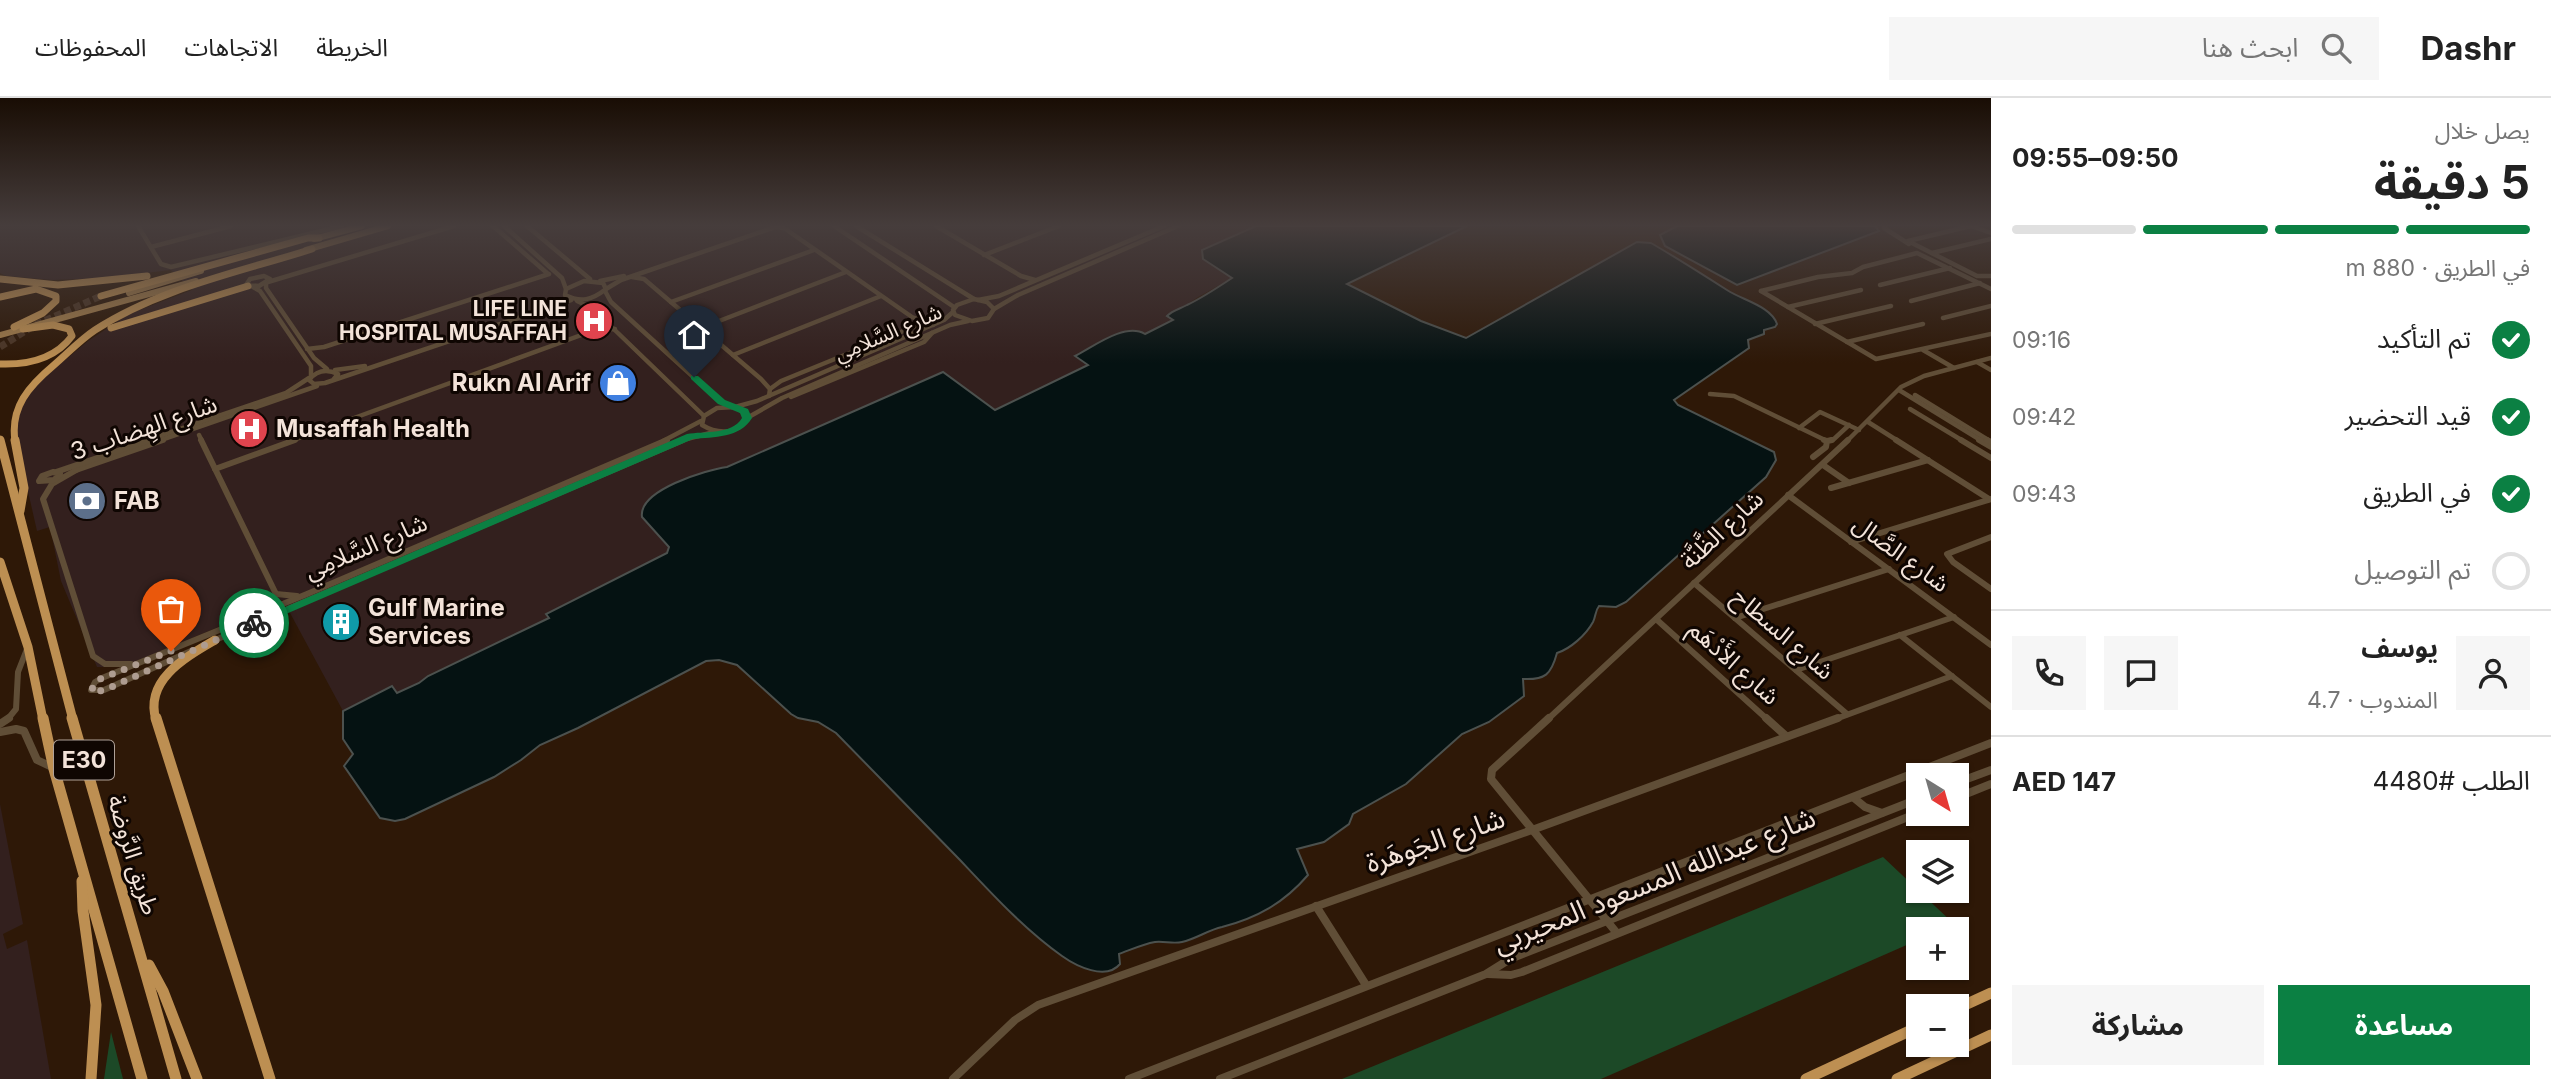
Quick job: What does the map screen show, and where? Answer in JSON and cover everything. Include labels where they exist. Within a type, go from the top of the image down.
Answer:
[{"type":"highway","points":[[0,279],[35,285],[75,284],[175,272]]},
{"type":"highway","points":[[101,296],[184,272]]},
{"type":"highway","points":[[20,511],[25,498],[13,438],[15,413],[18,404],[37,380],[100,327],[145,306],[245,272]]},
{"type":"highway","points":[[72,348],[121,323],[251,286]]},
{"type":"highway","points":[[0,297],[36,290],[49,291],[56,296],[55,303],[47,311],[19,328]]},
{"type":"highway","points":[[0,364],[22,363],[47,356],[65,345],[72,336],[68,329],[57,326],[19,328]]},
{"type":"highway","name":"طريق الرَّوضة","points":[[0,439],[93,797],[141,948],[176,1079]]},
{"type":"highway","name":"E30","points":[[0,562],[28,647],[54,769],[82,876],[142,1079]]},
{"type":"highway","points":[[215,640],[189,655],[161,679],[153,696],[153,709],[270,1079]]},
{"type":"highway","points":[[82,876],[80,897],[94,974],[97,1022],[91,1079]]},
{"type":"highway","points":[[141,948],[163,991],[197,1079]]},
{"type":"highway","points":[[1969,1003],[1991,993]]},
{"type":"highway","points":[[1805,1079],[1906,1033]]},
{"type":"highway","points":[[1897,1079],[1991,1035]]},
{"type":"main road","points":[[19,328],[206,272]]},
{"type":"main road","points":[[3,332],[228,272]]},
{"type":"street","points":[[251,286],[296,272]]},
{"type":"street","points":[[535,277],[540,272]]},
{"type":"street","points":[[545,272],[549,274]]},
{"type":"street","points":[[554,272],[565,282],[565,291],[573,300],[593,307],[703,419],[705,428],[714,432]]},
{"type":"street","points":[[578,272],[603,283],[611,302],[732,406],[744,411],[747,418]]},
{"type":"street","points":[[331,370],[366,365],[544,303],[577,282],[617,278],[635,272]]},
{"type":"street","points":[[333,380],[573,300],[596,298],[632,277],[656,272]]},
{"type":"street","points":[[671,302],[754,272]]},
{"type":"street","points":[[701,328],[846,272],[912,317],[933,325]]},
{"type":"street","points":[[900,272],[954,309],[958,317],[968,321]]},
{"type":"street","points":[[930,272],[976,300],[990,304],[994,309],[1018,295],[1072,272]]},
{"type":"street","points":[[1010,272],[1020,278],[1021,287]]},
{"type":"street","points":[[1013,272],[1037,280]]},
{"type":"street","points":[[976,300],[996,297],[1056,272]]},
{"type":"street","points":[[1854,272],[1761,290],[1878,360],[1991,334]]},
{"type":"street","points":[[1880,285],[1934,272]]},
{"type":"street","points":[[1958,272],[1991,287]]},
{"type":"street","points":[[1961,272],[1991,287]]},
{"type":"street","points":[[1969,272],[1977,276],[1991,276]]},
{"type":"street","points":[[307,349],[324,347],[535,277],[558,275]]},
{"type":"street","points":[[644,276],[701,328],[768,382],[781,381],[925,323]]},
{"type":"street","points":[[266,280],[248,280],[245,284],[260,291],[311,366],[311,383],[321,384]]},
{"type":"street","points":[[266,280],[266,288],[307,349],[321,366],[338,374],[333,380]]},
{"type":"street","points":[[1911,301],[1980,283]]},
{"type":"street","points":[[1787,307],[1861,290]]},
{"type":"street","points":[[733,355],[881,296]]},
{"type":"street","name":"شارع السَّلامِي","points":[[976,300],[960,302],[933,325],[769,393],[732,406],[717,408],[668,439],[307,594],[100,679],[91,690],[96,692],[107,689],[691,436],[738,429],[747,418],[782,398],[800,395],[924,342],[933,332],[988,318],[994,309]]},
{"type":"street","points":[[1815,324],[1891,306]]},
{"type":"street","points":[[1943,318],[1991,306]]},
{"type":"street","points":[[910,327],[914,322],[912,317]]},
{"type":"street","points":[[595,330],[606,320]]},
{"type":"street","points":[[1847,342],[1923,324]]},
{"type":"street","points":[[215,469],[595,330],[615,329]]},
{"type":"street","points":[[314,358],[324,347]]},
{"type":"street","points":[[1923,351],[1954,368]]},
{"type":"street","name":"شارع الظَّنَّة","points":[[1616,932],[1501,793],[1495,777],[1498,765],[1823,465],[1900,389],[1917,379],[1991,358]]},
{"type":"street","points":[[1977,362],[1991,370]]},
{"type":"street","name":"شارع الهِضاب 3","points":[[331,370],[310,377],[286,393],[57,475],[78,470],[333,380]]},
{"type":"street","points":[[761,379],[769,393],[781,381]]},
{"type":"street","points":[[1900,389],[1991,442]]},
{"type":"street","points":[[1900,389],[1991,447]]},
{"type":"street","points":[[1710,394],[1736,396],[1841,448]]},
{"type":"street","points":[[1910,409],[1991,458]]},
{"type":"street","points":[[1798,428],[1818,412],[1859,430]]},
{"type":"street","points":[[1868,422],[1990,499]]},
{"type":"street","points":[[199,435],[207,425]]},
{"type":"street","points":[[1813,457],[1849,425]]},
{"type":"street","points":[[183,433],[199,435]]},
{"type":"street","points":[[199,435],[276,593],[273,604],[265,611]]},
{"type":"street","points":[[1979,451],[1991,447]]},
{"type":"street","points":[[1832,488],[1928,460]]},
{"type":"street","points":[[1823,465],[1849,483]]},
{"type":"street","points":[[78,470],[50,485],[43,497],[93,656],[101,663],[115,666],[156,657]]},
{"type":"street","name":"شارع الصَّال","points":[[1788,495],[1991,645]]},
{"type":"street","points":[[1851,542],[1990,499]]},
{"type":"street","points":[[1991,537],[1947,554],[1953,562],[1991,589]]},
{"type":"street","points":[[1735,618],[1889,569]]},
{"type":"street","name":"شارع السطاح","points":[[1694,583],[1847,714]]},
{"type":"street","points":[[276,593],[286,597],[307,594]]},
{"type":"street","points":[[1796,670],[1954,617]]},
{"type":"street","name":"شارع الأَدْهَم","points":[[1656,619],[1786,736]]},
{"type":"street","points":[[1900,635],[1991,707]]},
{"type":"street","points":[[0,724],[10,718],[18,708],[17,674],[28,647]]},
{"type":"street","name":"شارع الجَوهَرة","points":[[953,1079],[1015,1020],[1038,1005],[1532,830],[1952,676]]},
{"type":"street","points":[[0,732],[11,729],[24,731],[37,760],[54,769]]},
{"type":"street","points":[[1129,1079],[1991,743]]},
{"type":"street","points":[[1969,778],[1991,769]]},
{"type":"street","points":[[1969,793],[1991,784]]},
{"type":"street","points":[[1854,798],[1865,807],[1882,813]]},
{"type":"street","name":"شارع عبدالله المسعود المحيربي","points":[[1486,974],[1515,958],[1906,804]]},
{"type":"street","points":[[1865,807],[1867,819]]},
{"type":"street","name":"شارع عبدالله المسعود المحيربي","points":[[1486,974],[1507,975],[1522,972],[1906,818]]},
{"type":"street","points":[[1316,906],[1366,985]]},
{"type":"street","points":[[1515,958],[1510,967],[1522,972]]},
{"type":"street","points":[[1220,1079],[1486,974]]},
{"type":"shaded area","points":[[156,272],[53,280],[6,276],[0,273]]},
{"type":"shaded area","points":[[173,272],[1223,272],[1232,278],[1183,307],[1174,320],[1145,334],[1127,330],[1076,356],[1089,365],[995,410],[943,372],[727,467],[693,476],[676,484],[642,517],[669,547],[667,553],[547,614],[549,618],[428,675],[419,683],[396,693],[392,686],[343,711],[283,600],[123,667],[97,667],[61,581],[50,527],[37,531],[16,427],[19,412],[30,392],[88,341],[129,314],[192,290]]},
{"type":"shaded area","points":[[1223,272],[1372,272],[1347,284],[1421,321],[1466,338],[1584,272],[1698,272],[1762,308],[1777,324],[1764,330],[1764,334],[1748,340],[1749,348],[1674,400],[1678,405],[1774,452],[1776,460],[1766,477],[1626,602],[1616,607],[1599,606],[1586,632],[1572,645],[1557,653],[1546,675],[1523,679],[1524,696],[1489,722],[1462,734],[1406,784],[1353,814],[1349,824],[1324,842],[1297,849],[1308,875],[1289,894],[1247,919],[1187,941],[1155,942],[1119,954],[1120,964],[1107,971],[1099,972],[1075,964],[1048,946],[996,898],[836,733],[818,722],[791,714],[737,665],[719,660],[706,661],[540,745],[494,777],[405,819],[395,821],[380,818],[344,766],[353,754],[343,739],[343,711],[392,686],[397,693],[419,683],[428,676],[549,618],[546,614],[667,553],[669,547],[642,517],[644,507],[662,490],[704,472],[727,467],[943,372],[995,410],[1088,365],[1075,356],[1109,337],[1128,331],[1145,334],[1173,320],[1167,316],[1174,311],[1232,278]]},
{"type":"shaded area","points":[[1713,272],[1772,272],[1737,285]]},
{"type":"shaded area","points":[[0,804],[23,924],[3,934],[7,949],[27,940],[51,1079],[0,1079]]},
{"type":"green space","points":[[1883,857],[1906,879],[1906,903],[1932,903],[1947,917],[1906,917],[1906,945],[1601,1079],[1342,1079]]},
{"type":"green space","points":[[111,1032],[123,1079],[104,1079]]},
{"type":"tunnel","points":[[0,347],[35,325],[101,296]]},
{"type":"way so far","points":[[171,651],[100,679],[93,684],[91,690],[96,692],[107,689],[254,623]]},
{"type":"place","name":"LIFE LINE HOSPITAL MUSAFFAH","points":[[594,321]]},
{"type":"place","name":"Rukn Al Arif","points":[[618,383]]},
{"type":"place","name":"Musaffah Health","points":[[249,429]]},
{"type":"place","name":"FAB","points":[[87,501]]},
{"type":"place","name":"Gulf Marine Services","points":[[341,622]]},
{"type":"route","points":[[254,623],[691,436],[726,432],[743,426],[747,418],[744,411],[722,402],[694,377]]}]
